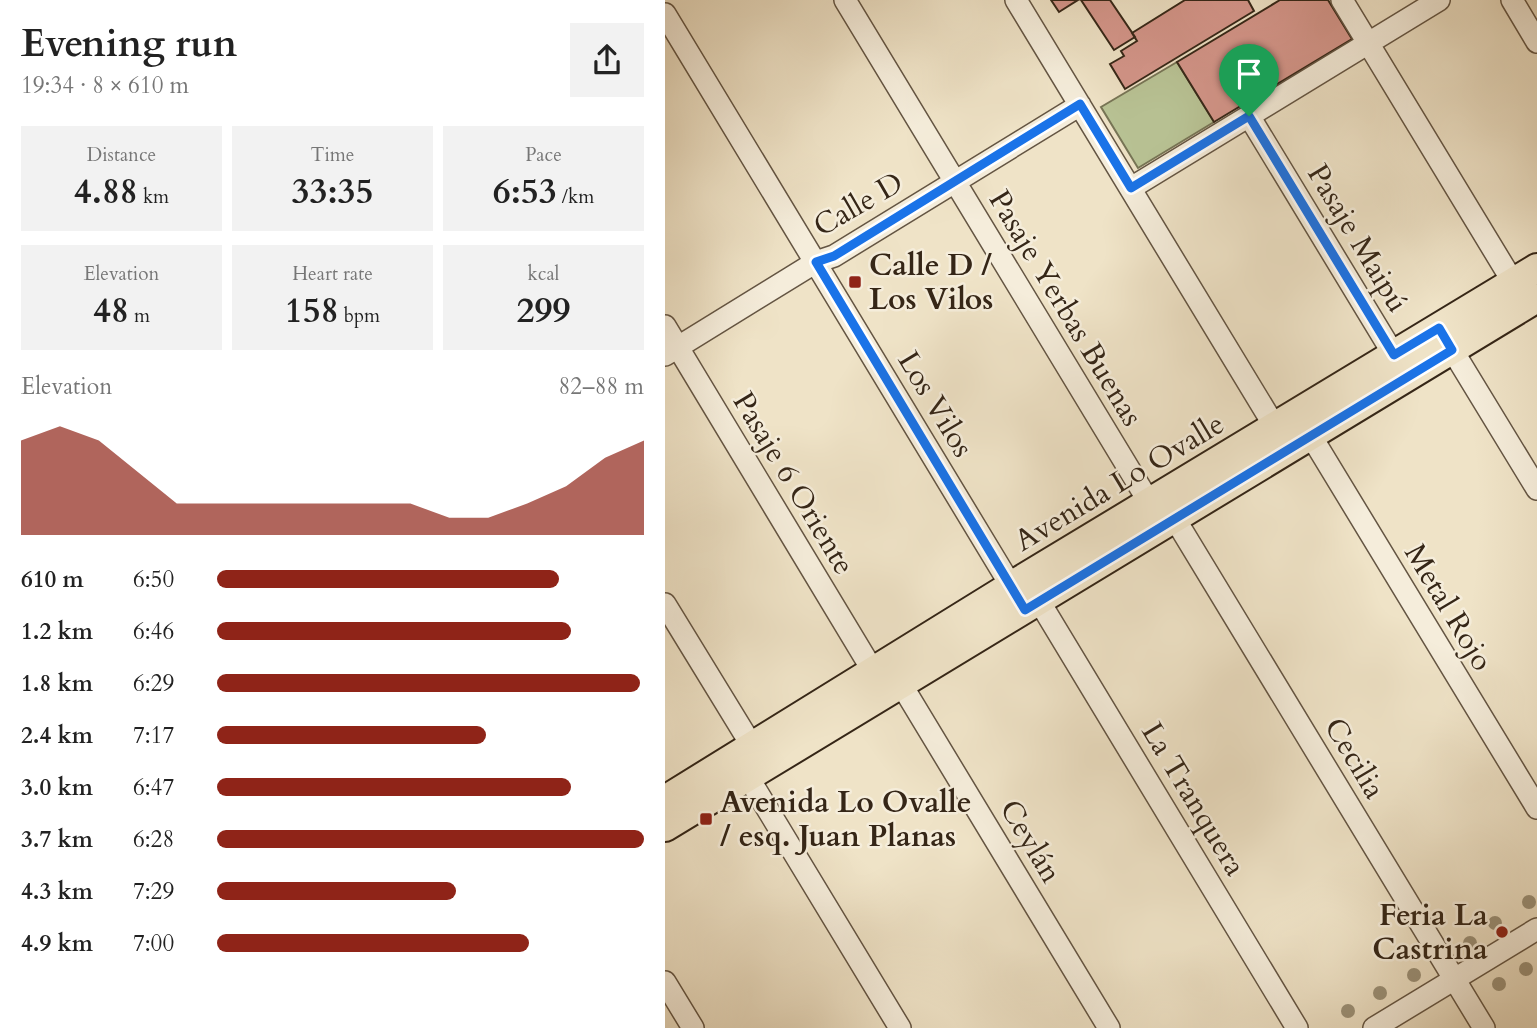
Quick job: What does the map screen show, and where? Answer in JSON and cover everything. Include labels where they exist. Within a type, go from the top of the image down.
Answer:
[{"type":"main road","name":"Avenida Lo Ovalle","points":[[665,800],[873,671],[1025,599],[1175,519],[1311,436],[1445,339],[1525,275]]},
{"type":"main road","name":"Avenida Lo Ovalle","points":[[665,827],[901,684],[1025,599],[1149,502],[1394,355],[1445,339],[1537,298]]},
{"type":"street","name":"Pasaje Yerbas Buenas","points":[[845,0],[1149,502]]},
{"type":"street","points":[[1016,0],[1275,427]]},
{"type":"street","points":[[1342,0],[1368,43],[1525,275]]},
{"type":"street","points":[[1131,188],[1439,0]]},
{"type":"street","points":[[1512,0],[1537,42]]},
{"type":"street","name":"Los Vilos","points":[[665,14],[1025,599]]},
{"type":"street","name":"Calle D","points":[[671,351],[816,262],[834,256],[1080,104]]},
{"type":"street","name":"Pasaje Maipú","points":[[1249,116],[1394,355]]},
{"type":"street","name":"Pasaje 6 Oriente","points":[[665,326],[671,351],[873,671]]},
{"type":"street","points":[[1445,339],[1537,489]]},
{"type":"street","name":"Metal Rojo","points":[[1311,436],[1537,808]]},
{"type":"street","name":"Cecilia","points":[[1175,519],[1484,1028]]},
{"type":"street","name":"La Tranquera","points":[[1025,599],[1297,1028]]},
{"type":"street","points":[[665,604],[752,746]]},
{"type":"street","name":"Ceylán","points":[[901,684],[1109,1028]]},
{"type":"street","points":[[748,776],[900,1028]]},
{"type":"street","points":[[1374,1028],[1537,929]]},
{"type":"street","points":[[665,982],[693,1028]]},
{"type":"green space","points":[[1177,62],[1214,122],[1138,168],[1101,107]]},
{"type":"building","points":[[1051,0],[1078,0],[1059,12]]},
{"type":"building","points":[[1081,0],[1110,0],[1135,37],[1114,50]]},
{"type":"building","points":[[1185,0],[1248,0],[1254,11],[1125,89],[1110,64],[1124,56],[1121,51],[1137,41],[1132,33]]},
{"type":"building","points":[[1280,0],[1328,0],[1352,39],[1214,122],[1177,62]]},
{"type":"place","name":"Calle D / Los Vilos","points":[[855,282]]},
{"type":"place","name":"Avenida Lo Ovalle / esq. Juan Planas","points":[[706,819]]},
{"type":"place","name":"Feria La Castrina","points":[[1502,932]]},
{"type":"route","points":[[1080,104],[1131,188],[1249,116],[1394,355],[1439,328],[1452,350],[1025,610],[816,262],[834,256],[1080,104]]}]
